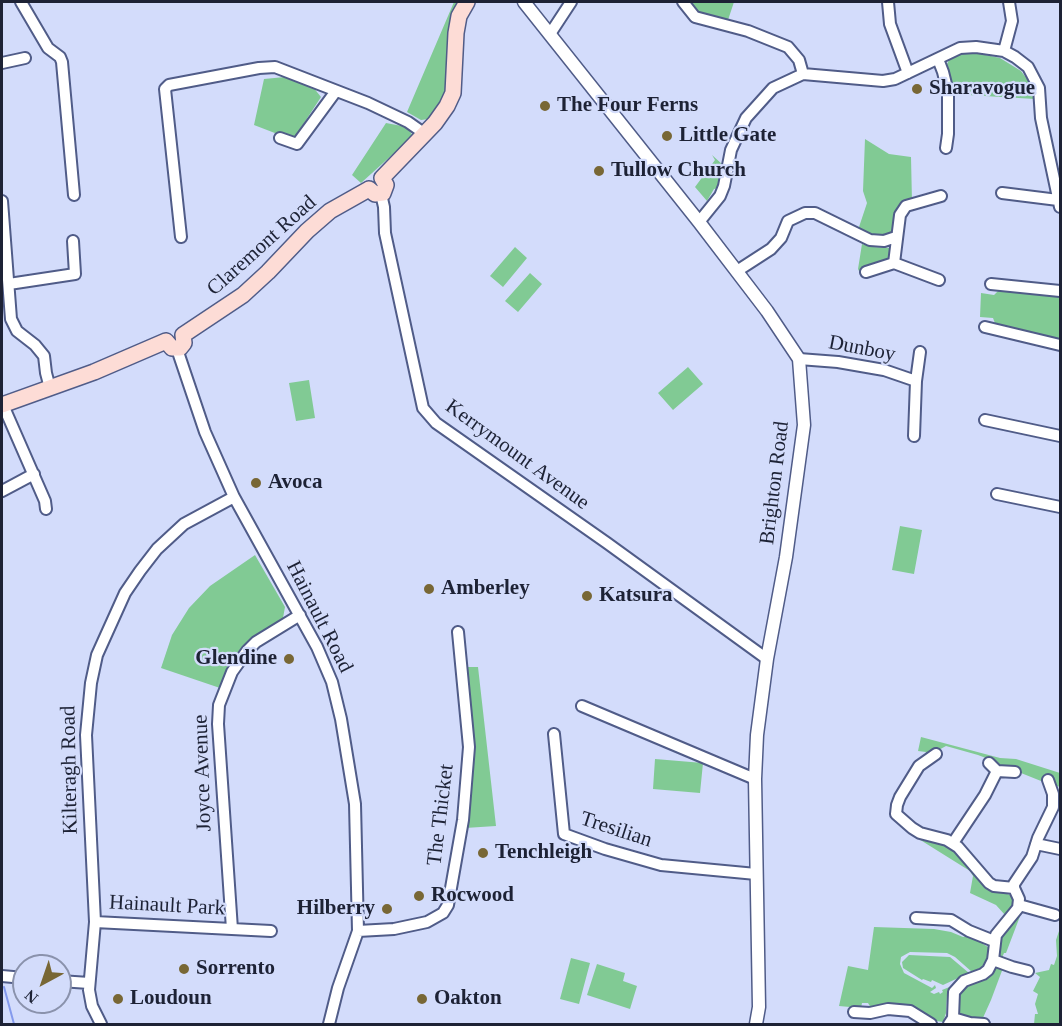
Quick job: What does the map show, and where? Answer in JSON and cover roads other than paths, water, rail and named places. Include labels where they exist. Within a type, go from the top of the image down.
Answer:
[{"type":"main road","points":[[425,134],[447,106],[453,93],[456,33],[459,16],[467,2]]},
{"type":"main road","name":"Claremont Road","points":[[172,345],[184,343],[183,335],[243,295],[330,211],[375,192],[371,180],[376,177],[382,178],[425,134]]},
{"type":"main road","points":[[2,405],[172,345]]},
{"type":"street","points":[[21,2],[48,48],[60,57],[62,62],[74,195]]},
{"type":"street","name":"Brighton Road","points":[[524,2],[737,271],[799,359],[804,425],[786,557],[767,659],[757,735],[755,778],[759,1007],[756,1024]]},
{"type":"street","points":[[550,34],[571,2]]},
{"type":"street","points":[[683,2],[695,17],[748,31],[788,47],[799,60],[803,74]]},
{"type":"street","points":[[888,2],[890,24],[908,73]]},
{"type":"street","points":[[1004,51],[1012,21],[1009,2]]},
{"type":"street","points":[[699,222],[720,196],[731,150],[746,117],[773,88],[803,74],[883,81],[894,79],[960,48],[976,47],[1004,51],[1028,67],[1039,88],[1041,118],[1059,204],[1002,193]]},
{"type":"street","points":[[2,63],[25,58]]},
{"type":"street","points":[[938,59],[948,92],[946,148]]},
{"type":"street","points":[[181,237],[165,89],[169,85],[275,67],[408,122],[425,134]]},
{"type":"street","points":[[280,138],[297,144],[336,91]]},
{"type":"street","name":"Kerrymount Avenue","points":[[375,192],[384,207],[387,243],[423,408],[436,423],[767,659]]},
{"type":"street","points":[[894,263],[900,215],[906,206],[940,196]]},
{"type":"street","points":[[2,201],[11,319],[17,331],[35,345],[44,356],[50,388]]},
{"type":"street","points":[[737,271],[771,249],[781,238],[788,221],[805,213],[815,213],[870,240],[884,242],[896,237]]},
{"type":"street","points":[[9,284],[75,274],[73,241]]},
{"type":"street","points":[[866,272],[894,263],[939,280]]},
{"type":"street","points":[[991,284],[1060,291]]},
{"type":"street","points":[[985,327],[1060,345]]},
{"type":"street","name":"Hainault Road","points":[[172,345],[205,432],[234,497],[317,647],[332,682],[348,752],[355,804],[358,931],[338,988],[329,1024]]},
{"type":"street","name":"Dunboy","points":[[914,436],[909,418],[920,352]]},
{"type":"street","name":"Dunboy","points":[[799,359],[838,362],[884,370],[916,381]]},
{"type":"street","points":[[2,405],[34,474],[46,509]]},
{"type":"street","points":[[986,420],[1060,436]]},
{"type":"street","points":[[2,491],[34,474]]},
{"type":"street","points":[[997,494],[1060,507]]},
{"type":"street","name":"Kilteragh Road","points":[[95,922],[86,729],[91,683],[97,655],[125,594],[158,549],[184,524],[234,497]]},
{"type":"street","name":"Joyce Avenue","points":[[232,929],[218,735],[219,705],[232,672],[247,651],[256,642],[300,615]]},
{"type":"street","name":"The Thicket","points":[[358,931],[394,929],[427,922],[443,914],[448,905],[463,819],[469,747],[458,632]]},
{"type":"street","points":[[582,706],[755,778]]},
{"type":"street","name":"Tresilian","points":[[554,734],[564,834],[604,849],[661,865],[756,874]]},
{"type":"street","points":[[936,754],[919,766],[900,797],[896,814],[920,833],[953,843],[966,854],[989,883],[994,886],[1014,888]]},
{"type":"street","points":[[989,762],[997,771],[1015,772]]},
{"type":"street","points":[[953,843],[985,795],[997,771]]},
{"type":"street","points":[[984,1024],[951,1021],[953,999],[959,985],[988,970],[993,960],[994,941],[1001,927],[1015,913],[1019,905],[1014,888],[1032,857],[1057,793],[1048,780]]},
{"type":"street","points":[[1036,844],[1060,849]]},
{"type":"street","points":[[1019,905],[1055,915]]},
{"type":"street","points":[[916,918],[951,920],[969,931],[994,941]]},
{"type":"street","name":"Hainault Park","points":[[101,1024],[90,998],[89,983],[95,922],[271,931]]},
{"type":"street","points":[[993,960],[1028,971]]},
{"type":"street","points":[[72,982],[89,983]]},
{"type":"street","points":[[854,1012],[870,1013],[888,1009],[910,1011],[931,1024]]},
{"type":"waterway","points":[[4,987],[14,1024]]},
{"type":"place","name":"Sharavogue","points":[[917,89]]},
{"type":"place","name":"The Four Ferns","points":[[545,106]]},
{"type":"place","name":"Little Gate","points":[[667,136]]},
{"type":"place","name":"Tullow Church","points":[[599,171]]},
{"type":"place","name":"Avoca","points":[[256,483]]},
{"type":"place","name":"Amberley","points":[[429,589]]},
{"type":"place","name":"Katsura","points":[[587,596]]},
{"type":"place","name":"Glendine","points":[[289,659]]},
{"type":"place","name":"Tenchleigh","points":[[483,853]]},
{"type":"place","name":"Rocwood","points":[[419,896]]},
{"type":"place","name":"Hilberry","points":[[387,909]]},
{"type":"place","name":"Sorrento","points":[[184,969]]},
{"type":"place","name":"Loudoun","points":[[118,999]]},
{"type":"place","name":"Oakton","points":[[422,999]]}]
